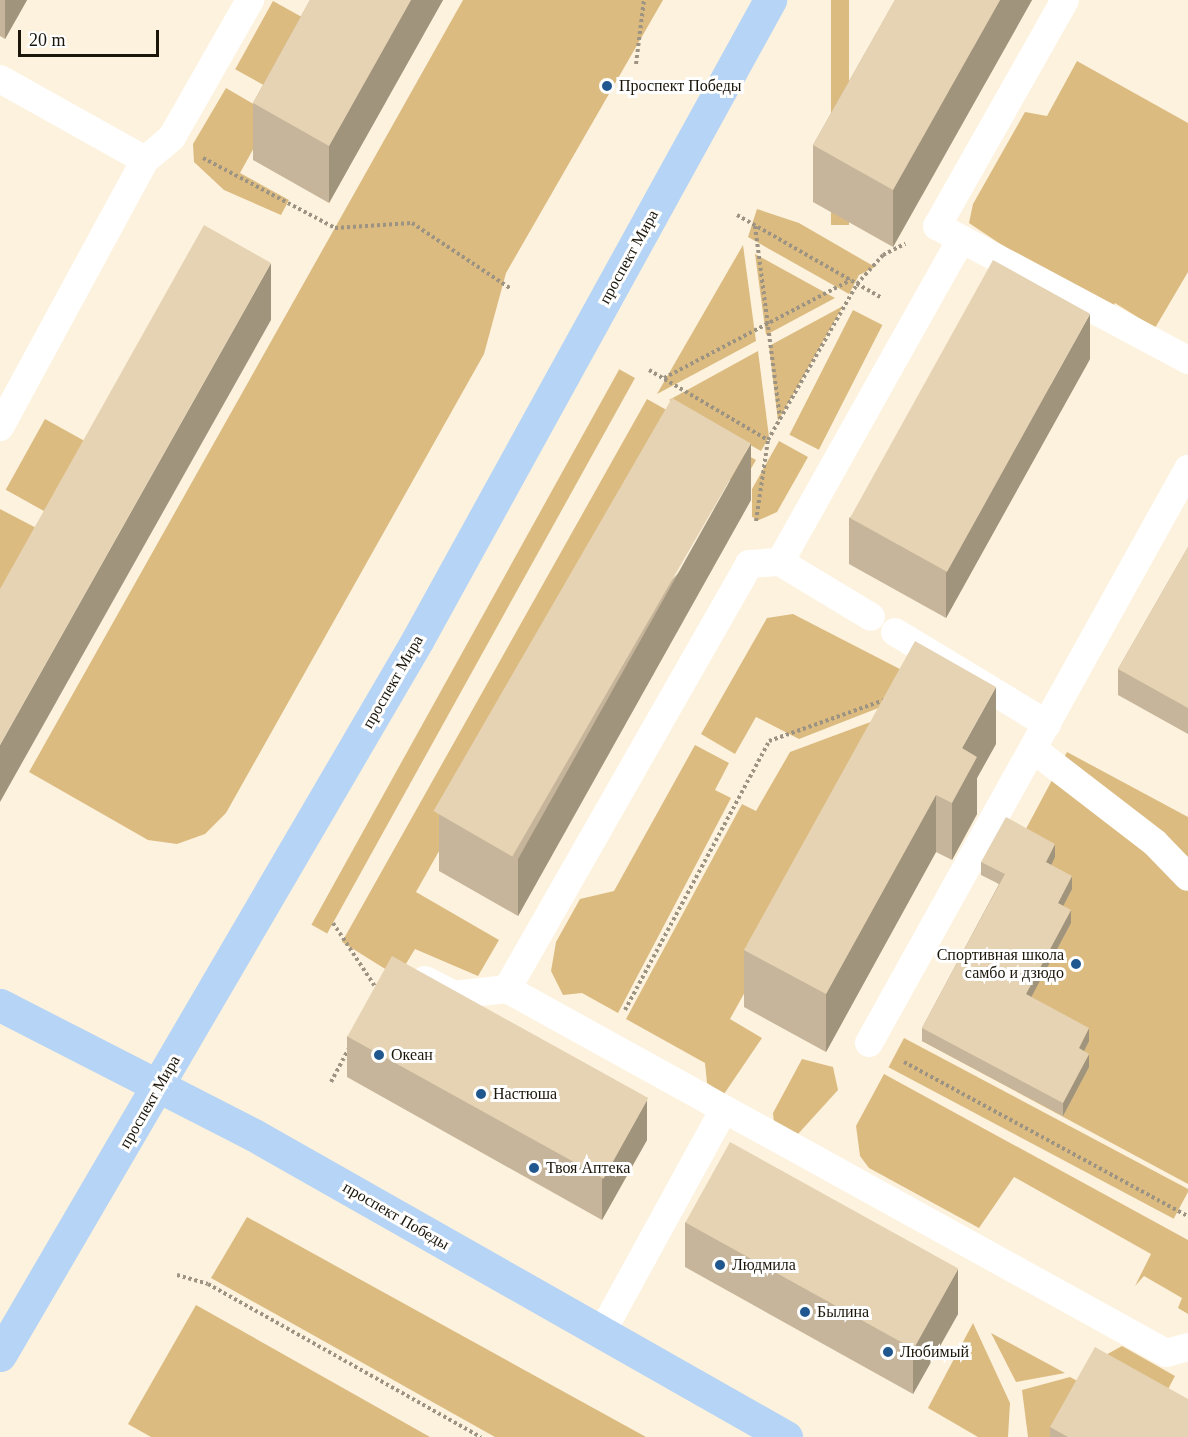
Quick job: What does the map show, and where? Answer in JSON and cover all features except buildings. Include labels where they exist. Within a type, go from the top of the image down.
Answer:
[{"type":"main road","name":"проспект Мира","points":[[0,1355],[159,1087],[418,639],[771,0]]},
{"type":"main road","name":"проспект Победы","points":[[0,1005],[159,1087],[602,1332],[786,1437]]},
{"type":"lane","points":[[0,427],[145,159],[172,137],[250,0]]},
{"type":"lane","points":[[780,562],[917,318],[949,233],[1065,0]]},
{"type":"lane","points":[[0,78],[145,159]]},
{"type":"lane","points":[[949,233],[1188,360]]},
{"type":"lane","points":[[869,1043],[1188,469]]},
{"type":"lane","points":[[507,989],[749,564],[780,562],[871,617]]},
{"type":"lane","points":[[895,632],[1047,724]]},
{"type":"lane","points":[[1033,748],[1155,843],[1188,877]]},
{"type":"lane","points":[[403,968],[454,995],[507,989],[1166,1353],[1188,1347]]},
{"type":"lane","points":[[602,1332],[724,1109]]},
{"type":"path","points":[[636,64],[644,0]]},
{"type":"path","points":[[172,137],[228,176],[335,228],[412,223],[510,288]]},
{"type":"path","points":[[737,215],[917,318]]},
{"type":"path","points":[[754,226],[780,419]]},
{"type":"path","points":[[749,564],[768,440],[857,284],[883,255],[949,233]]},
{"type":"path","points":[[664,378],[851,280]]},
{"type":"path","points":[[649,370],[768,440]]},
{"type":"path","points":[[606,1044],[769,741],[897,695]]},
{"type":"path","points":[[333,923],[380,994]]},
{"type":"path","points":[[374,1004],[403,968]]},
{"type":"path","points":[[331,1082],[352,1043]]},
{"type":"path","points":[[869,1043],[1188,1216]]},
{"type":"path","points":[[177,1275],[208,1284],[481,1437]]},
{"type":"shaded area","points":[[463,0],[663,0],[506,273],[484,354],[226,813],[205,834],[177,844],[148,840],[29,772]]},
{"type":"shaded area","points":[[831,0],[849,0],[849,225],[831,225]]},
{"type":"shaded area","points":[[273,1],[320,27],[282,95],[235,69]]},
{"type":"shaded area","points":[[1077,61],[1188,123],[1188,272],[1155,328],[1115,303],[1108,316],[969,223],[973,204],[1025,112],[1047,116]]},
{"type":"shaded area","points":[[226,88],[272,115],[240,173],[289,200],[281,215],[224,190],[194,162],[193,144]]},
{"type":"shaded area","points":[[757,209],[799,223],[875,267],[859,275],[849,294],[748,237]]},
{"type":"shaded area","points":[[743,245],[756,341],[657,394]]},
{"type":"shaded area","points":[[755,254],[835,298],[766,335]]},
{"type":"shaded area","points":[[843,306],[778,421],[769,346]]},
{"type":"shaded area","points":[[853,310],[882,325],[819,450],[789,435]]},
{"type":"shaded area","points":[[758,351],[769,437],[761,451],[669,400]]},
{"type":"shaded area","points":[[619,369],[635,378],[327,933],[311,925]]},
{"type":"shaded area","points":[[647,399],[756,460],[742,484],[660,459],[416,892],[499,940],[478,976],[415,949],[398,977],[342,942]]},
{"type":"shaded area","points":[[45,419],[90,444],[51,515],[6,490]]},
{"type":"shaded area","points":[[779,441],[808,457],[777,512],[759,520],[752,517],[752,489]]},
{"type":"shaded area","points":[[0,509],[42,531],[0,601]]},
{"type":"shaded area","points":[[793,614],[927,683],[927,689],[799,739],[756,717],[735,754],[701,734],[767,618]]},
{"type":"shaded area","points":[[900,711],[730,1019],[762,1038],[724,1094],[707,1083],[705,1063],[626,1019],[742,804],[756,811],[790,752]]},
{"type":"shaded area","points":[[695,745],[729,763],[715,790],[731,798],[618,1013],[582,993],[563,995],[551,971],[556,942],[580,899],[614,891]]},
{"type":"shaded area","name":"Спортивная школа самбо и дзюдо","points":[[1067,752],[1188,817],[1188,1184],[922,1041],[1005,888],[997,883]]},
{"type":"shaded area","points":[[904,1038],[1188,1189],[1174,1219],[889,1067]]},
{"type":"shaded area","points":[[802,1059],[833,1067],[838,1090],[798,1134],[774,1123],[773,1113]]},
{"type":"shaded area","points":[[884,1074],[1188,1240],[1188,1314],[1178,1308],[1182,1298],[1144,1276],[1135,1286],[1151,1254],[1014,1177],[979,1228],[869,1168],[860,1156],[856,1126]]},
{"type":"shaded area","points":[[247,1217],[646,1437],[495,1437],[211,1278]]},
{"type":"shaded area","points":[[196,1305],[430,1437],[151,1437],[128,1424]]},
{"type":"shaded area","points":[[973,1323],[1010,1403],[1008,1437],[978,1437],[928,1408]]},
{"type":"shaded area","points":[[991,1333],[1065,1373],[1016,1382]]},
{"type":"shaded area","points":[[1122,1346],[1175,1376],[1167,1391],[1084,1367]]},
{"type":"shaded area","points":[[1070,1377],[1083,1384],[1054,1437],[1028,1437],[1022,1390]]},
{"type":"place","name":"Проспект Победы","points":[[607,86]]},
{"type":"place","name":"Спортивная школа самбо и дзюдо","points":[[1076,964]]},
{"type":"place","name":"Океан","points":[[379,1055]]},
{"type":"place","name":"Настюша","points":[[481,1094]]},
{"type":"place","name":"Твоя Аптека","points":[[534,1168]]},
{"type":"place","name":"Людмила","points":[[720,1265]]},
{"type":"place","name":"Былина","points":[[805,1312]]},
{"type":"place","name":"Любимый","points":[[888,1352]]}]
